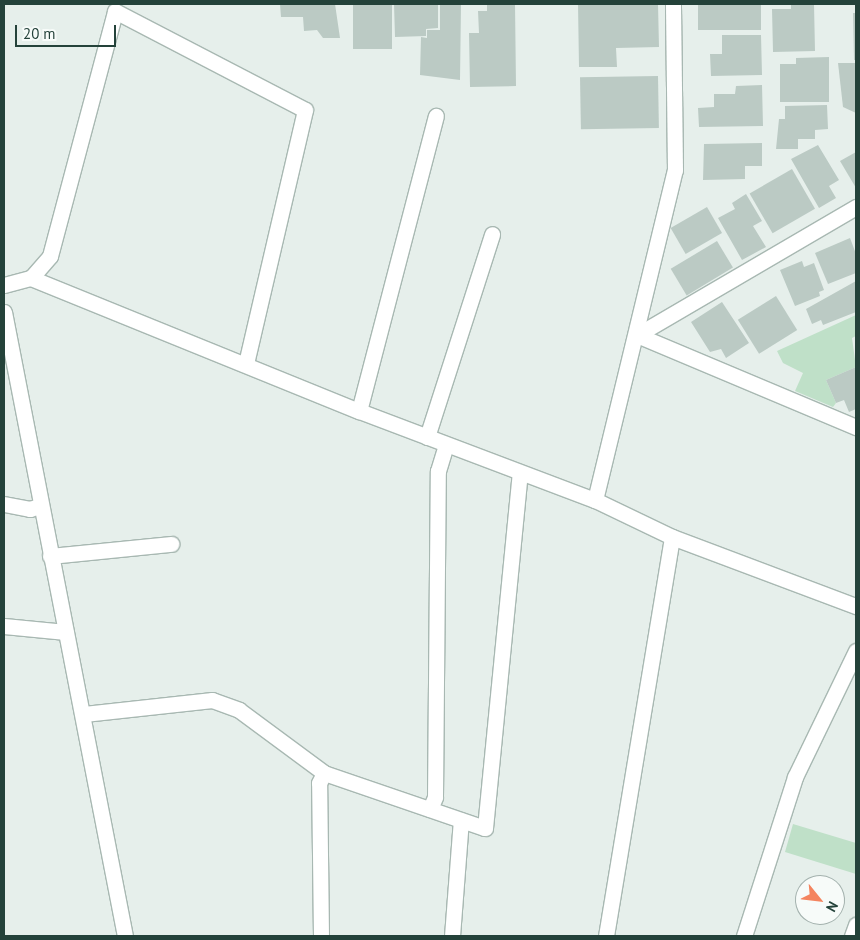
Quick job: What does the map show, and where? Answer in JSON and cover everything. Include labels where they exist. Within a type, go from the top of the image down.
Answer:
[{"type":"street","points":[[595,500],[637,335],[675,170],[673,4]]},
{"type":"street","points":[[4,285],[30,278],[50,256],[115,11],[305,110],[246,364]]},
{"type":"street","points":[[359,411],[436,116]]},
{"type":"street","points":[[637,335],[855,213]]},
{"type":"street","points":[[427,437],[492,234]]},
{"type":"street","points":[[30,278],[359,411],[595,500],[672,537],[856,606]]},
{"type":"street","points":[[4,312],[8,360],[84,714],[125,936]]},
{"type":"street","points":[[637,335],[856,426]]},
{"type":"street","points":[[430,809],[435,797],[438,471],[446,445]]},
{"type":"street","points":[[84,714],[212,700],[239,710],[324,773],[485,828],[520,473]]},
{"type":"street","points":[[4,504],[30,509],[39,506]]},
{"type":"street","points":[[606,936],[672,537]]},
{"type":"street","points":[[50,556],[172,544]]},
{"type":"street","points":[[4,626],[66,632]]},
{"type":"street","points":[[744,936],[795,777],[856,652]]},
{"type":"street","points":[[321,936],[319,783],[324,773]]},
{"type":"street","points":[[452,936],[461,820]]},
{"type":"street","points":[[852,936],[856,925]]},
{"type":"green space","points":[[856,315],[856,336],[852,338],[856,367],[826,380],[836,403],[833,407],[795,391],[803,373],[783,363],[777,351]]},
{"type":"green space","points":[[793,824],[856,843],[856,874],[785,852]]},
{"type":"building","points":[[280,4],[335,4],[340,38],[323,38],[317,30],[304,31],[303,17],[281,17]]},
{"type":"building","points":[[353,4],[392,4],[392,49],[353,49]]},
{"type":"building","points":[[394,4],[438,4],[438,28],[426,29],[426,36],[395,37]]},
{"type":"building","points":[[440,4],[461,4],[460,80],[420,75],[421,37],[427,38],[427,30],[440,30]]},
{"type":"building","points":[[487,4],[515,4],[516,86],[470,87],[469,33],[479,33],[478,11],[487,11]]},
{"type":"building","points":[[578,4],[658,4],[659,47],[616,48],[617,67],[579,67]]},
{"type":"building","points":[[698,4],[761,4],[761,30],[698,30]]},
{"type":"building","points":[[791,4],[814,4],[815,51],[773,52],[772,9],[791,9]]},
{"type":"building","points":[[853,13],[856,13],[856,60],[854,60]]},
{"type":"building","points":[[722,35],[761,35],[762,75],[711,76],[710,54],[722,54]]},
{"type":"building","points":[[829,57],[829,102],[780,102],[780,64],[796,64],[796,58]]},
{"type":"building","points":[[838,63],[856,63],[856,113],[843,107]]},
{"type":"building","points":[[658,76],[659,128],[581,129],[580,77]]},
{"type":"building","points":[[762,85],[763,126],[699,127],[698,108],[714,107],[714,94],[735,94],[736,86]]},
{"type":"building","points":[[827,105],[828,129],[815,130],[815,139],[798,139],[798,149],[776,149],[779,119],[785,119],[785,106]]},
{"type":"building","points":[[762,143],[762,166],[745,166],[745,179],[703,180],[704,144]]},
{"type":"building","points":[[818,145],[839,180],[829,186],[836,198],[819,208],[791,159]]},
{"type":"building","points":[[856,152],[856,188],[840,161]]},
{"type":"building","points":[[792,169],[815,209],[773,233],[750,194]]},
{"type":"building","points":[[746,194],[762,221],[753,226],[766,247],[742,260],[718,218],[735,209],[732,203]]},
{"type":"building","points":[[707,207],[722,233],[686,254],[671,228]]},
{"type":"building","points":[[850,238],[856,254],[856,273],[828,284],[815,253]]},
{"type":"building","points":[[717,241],[733,268],[687,295],[671,269]]},
{"type":"building","points":[[802,261],[804,267],[814,263],[824,290],[819,292],[820,296],[795,306],[780,270]]},
{"type":"building","points":[[856,281],[856,312],[823,325],[821,320],[812,324],[806,309]]},
{"type":"building","points":[[776,296],[797,330],[759,354],[738,320]]},
{"type":"building","points":[[722,302],[749,343],[726,358],[721,349],[710,352],[691,322]]},
{"type":"building","points":[[856,367],[856,409],[849,412],[844,400],[836,403],[826,380]]}]
